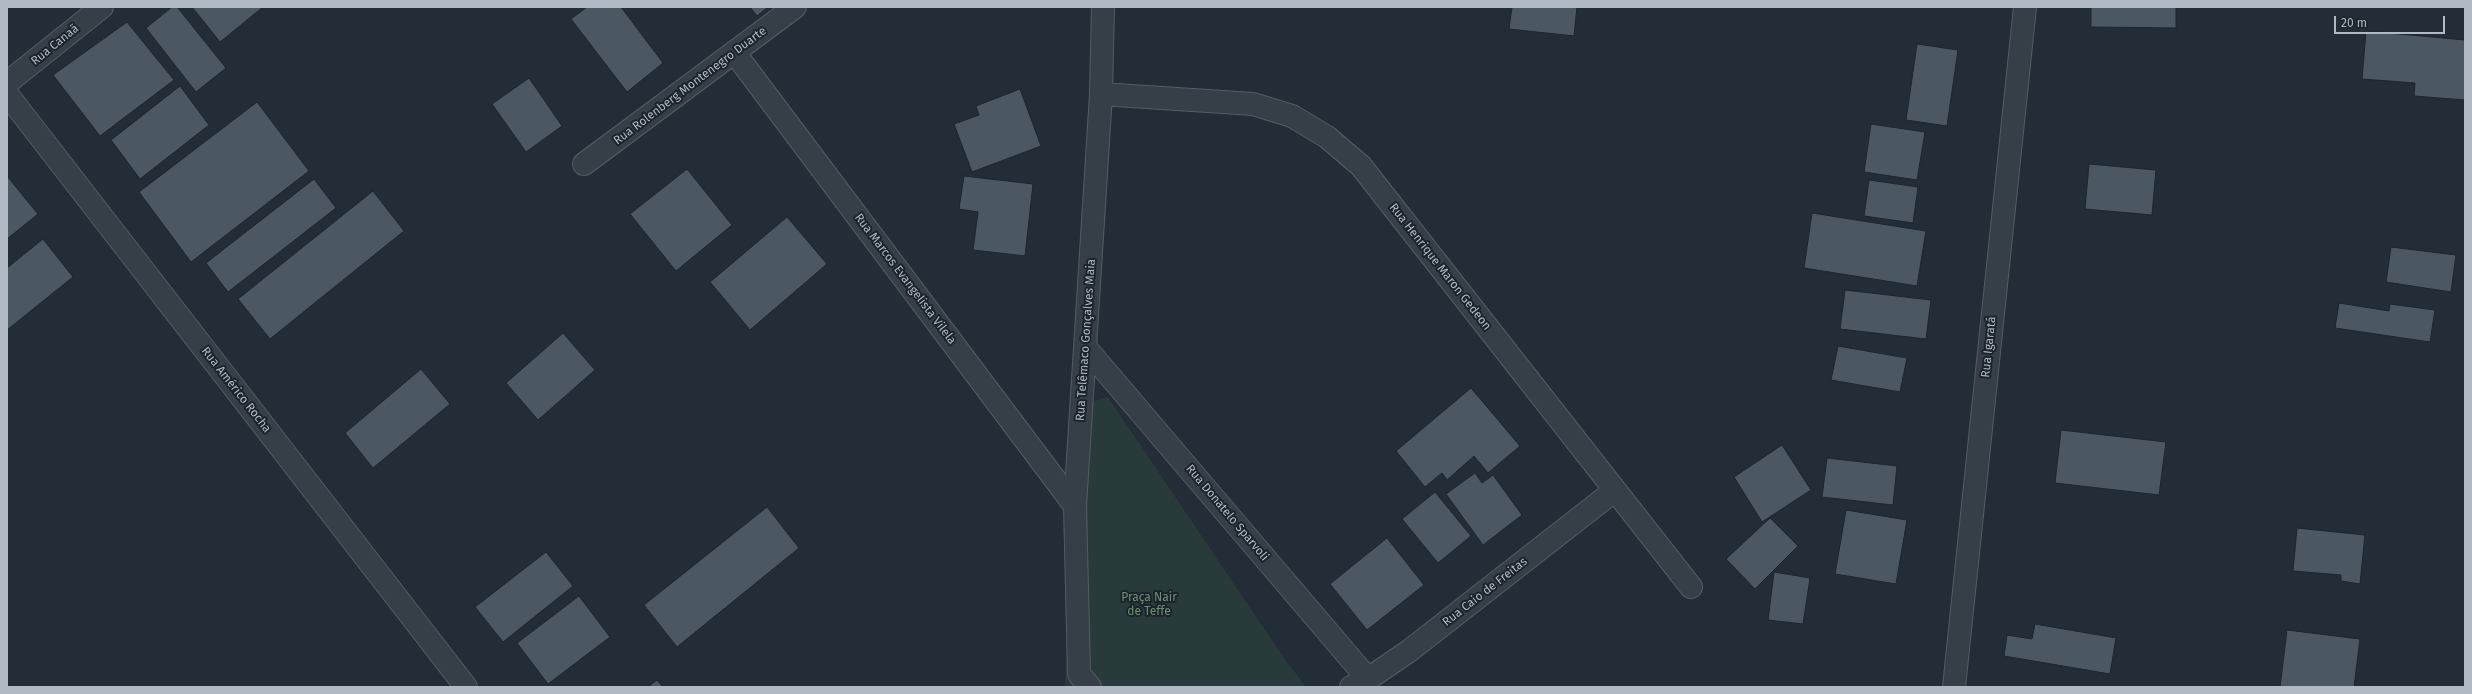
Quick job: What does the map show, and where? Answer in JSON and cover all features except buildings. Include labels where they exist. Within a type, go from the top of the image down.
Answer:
[{"type":"street","name":"Rua Canaã","points":[[7,83],[102,7]]},
{"type":"street","name":"Rua Rolenberg Montenegro Duarte","points":[[584,164],[795,7]]},
{"type":"street","name":"Rua Telêmaco Gonçalves Maia","points":[[1084,680],[1075,506],[1101,94],[1103,7]]},
{"type":"street","name":"Rua Igaratá","points":[[1954,687],[2025,7]]},
{"type":"street","name":"Rua Marcos Evangelista Vilela","points":[[734,52],[1075,506]]},
{"type":"street","name":"Rua Américo Rocha","points":[[7,94],[466,687]]},
{"type":"street","name":"Rua Henrique Maron Gedeon","points":[[1101,94],[1253,104],[1292,116],[1327,137],[1361,166],[1614,491],[1691,587]]},
{"type":"street","name":"Rua Donatelo Sparvoli","points":[[1085,347],[1360,683]]},
{"type":"street","name":"Rua Caio de Freitas","points":[[1360,683],[1409,651],[1614,491]]},
{"type":"green space","name":"Praça Nair de Teffe","points":[[1108,397],[1279,651],[1305,686],[1065,687],[1073,510],[1085,404]]}]
